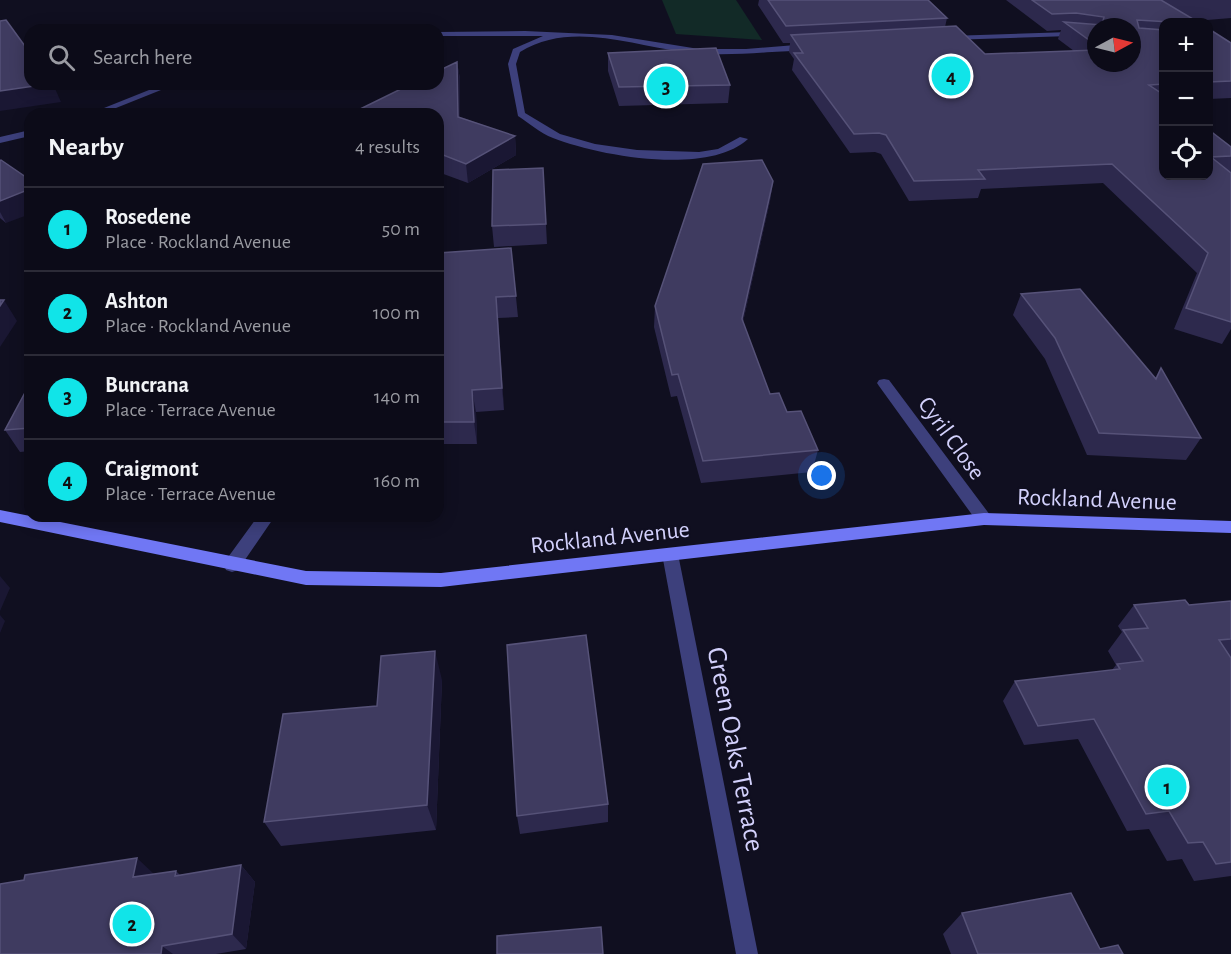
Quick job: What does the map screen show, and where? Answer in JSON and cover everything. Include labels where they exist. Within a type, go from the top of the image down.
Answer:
[{"type":"street","points":[[444,34],[533,32],[553,36],[614,37],[686,50],[730,52],[815,45]]},
{"type":"street","points":[[936,39],[1059,34],[1087,36]]},
{"type":"street","points":[[553,36],[529,43],[516,51],[512,64],[521,114],[554,135],[588,146],[632,152],[687,155],[721,151],[743,139]]},
{"type":"street","points":[[109,108],[156,90]]},
{"type":"street","points":[[0,140],[24,134]]},
{"type":"street","name":"Cyril Close","points":[[884,383],[984,519]]},
{"type":"street","name":"Rockland Avenue","points":[[0,516],[24,521]]},
{"type":"street","name":"Rockland Avenue","points":[[28,522],[232,565],[306,578],[441,580],[984,519],[1231,526]]},
{"type":"street","points":[[232,565],[263,522]]},
{"type":"street","name":"Green Oaks Terrace","points":[[670,554],[747,954]]},
{"type":"green space","points":[[662,0],[736,0],[762,40],[676,34]]},
{"type":"building","points":[[768,0],[928,0],[947,18],[786,26]]},
{"type":"building","points":[[1032,0],[1161,0],[1191,18],[1159,18],[1159,21],[1141,20],[1141,18],[1104,18],[1076,13],[1052,14]]},
{"type":"building","points":[[6,20],[24,45],[24,88],[0,91],[0,21]]},
{"type":"building","points":[[1064,22],[1087,24],[1087,39]]},
{"type":"building","points":[[956,26],[985,54],[1087,50],[1087,72],[1141,72],[1141,28],[1159,30],[1159,84],[1149,85],[1159,92],[1159,180],[1213,180],[1213,159],[1231,173],[1231,322],[1186,308],[1208,253],[1112,164],[978,170],[985,179],[914,181],[886,135],[854,134],[794,53],[803,53],[791,35]]},
{"type":"building","points":[[1213,32],[1231,43],[1231,81],[1213,82]]},
{"type":"building","points":[[716,48],[730,85],[619,87],[608,53]]},
{"type":"building","points":[[457,62],[458,117],[515,136],[466,164],[444,155],[444,108],[362,108],[399,90],[444,90],[444,68]]},
{"type":"building","points":[[1213,133],[1231,147],[1231,156],[1213,157]]},
{"type":"building","points":[[762,160],[773,181],[742,319],[770,394],[779,393],[787,412],[801,411],[818,450],[703,461],[678,374],[672,375],[655,306],[703,164]]},
{"type":"building","points":[[0,161],[24,176],[24,191],[0,201]]},
{"type":"building","points":[[543,168],[546,224],[492,226],[493,170]]},
{"type":"building","points":[[511,248],[516,296],[496,297],[502,388],[472,390],[474,422],[444,422],[444,253]]},
{"type":"building","points":[[1080,289],[1156,379],[1161,368],[1201,438],[1099,433],[1055,338],[1021,294]]},
{"type":"building","points":[[24,394],[24,428],[5,430]]},
{"type":"building","points":[[1185,600],[1189,605],[1231,601],[1231,639],[1219,640],[1231,658],[1231,862],[1216,864],[1203,842],[1188,843],[1169,811],[1146,814],[1094,719],[1038,726],[1015,681],[1120,669],[1117,664],[1143,661],[1123,630],[1148,628],[1134,605]]},
{"type":"building","points":[[586,635],[608,804],[517,816],[507,645]]},
{"type":"building","points":[[435,651],[427,805],[264,822],[283,714],[377,706],[381,656]]},
{"type":"building","points":[[137,858],[133,877],[176,871],[175,876],[241,865],[232,934],[162,946],[161,954],[0,954],[0,884],[24,880],[25,875]]},
{"type":"building","points":[[1071,893],[1100,949],[1118,945],[1123,954],[978,954],[962,913]]},
{"type":"building","points":[[601,927],[603,954],[497,954],[497,936]]},
{"type":"place","name":"Craigmont","points":[[951,76]]},
{"type":"place","name":"Buncrana","points":[[666,86]]},
{"type":"place","name":"Rosedene","points":[[1167,787]]},
{"type":"place","name":"Ashton","points":[[132,924]]}]
